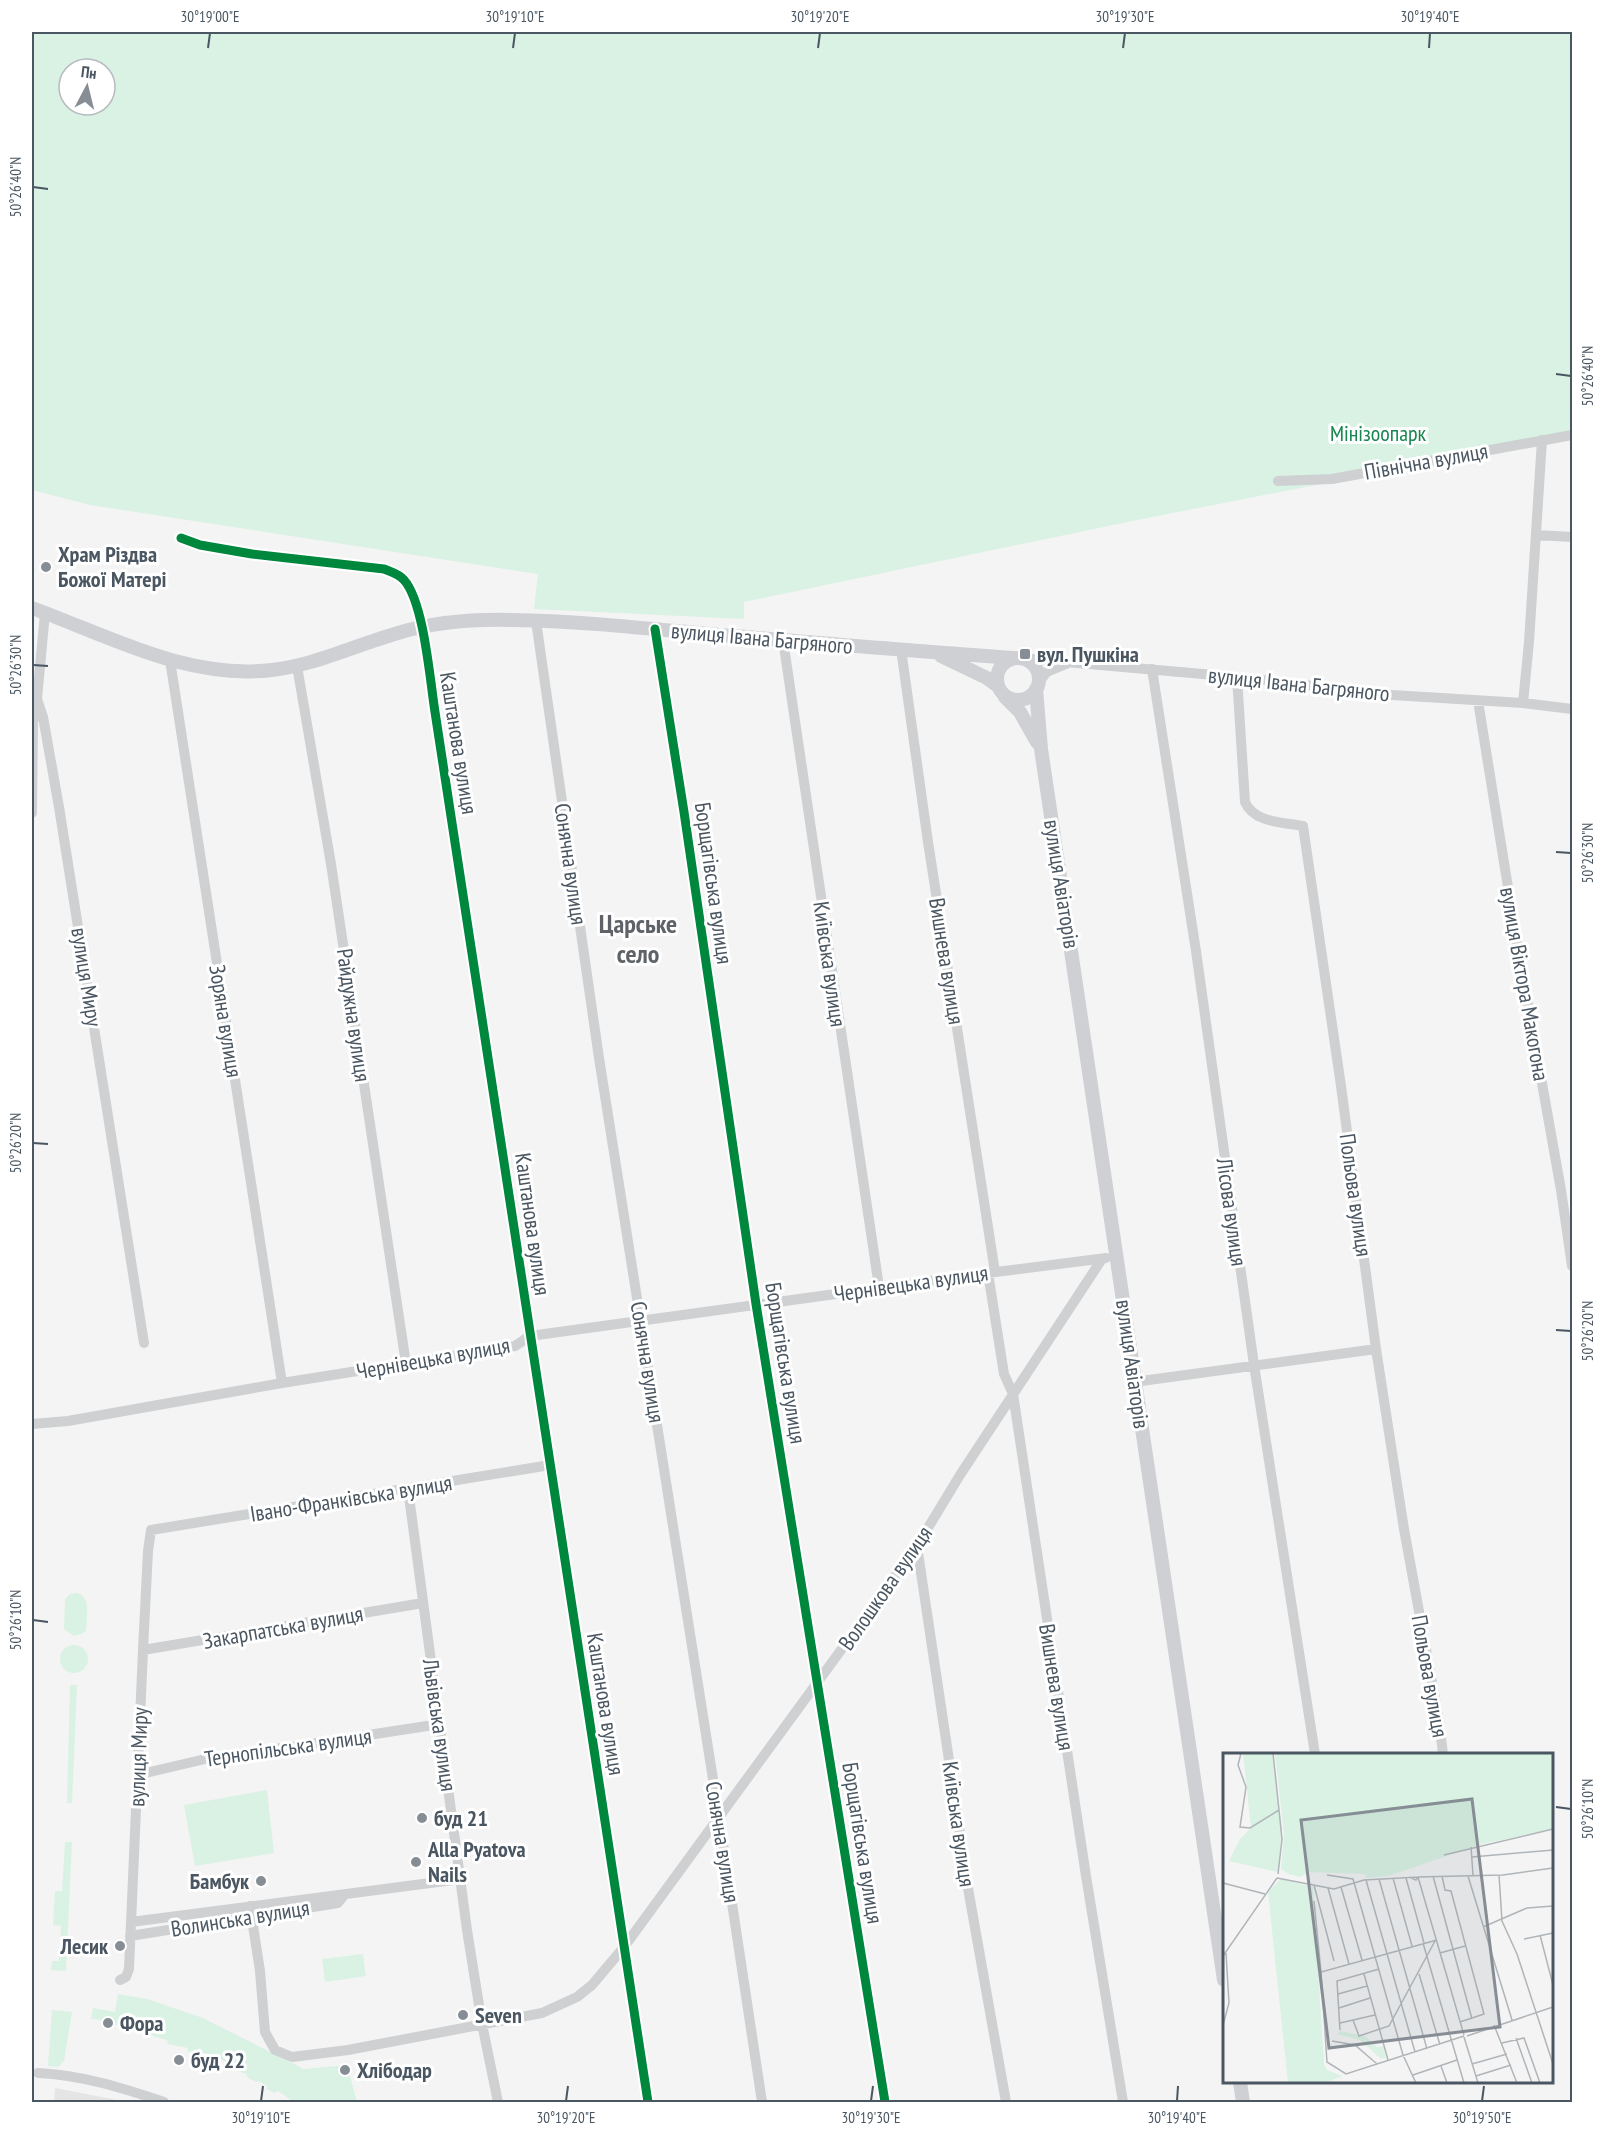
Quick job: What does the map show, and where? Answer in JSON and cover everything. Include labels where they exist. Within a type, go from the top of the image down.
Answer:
[{"type":"main road","name":"вулиця Івана Багряного","points":[[32,608],[170,660],[225,671],[272,670],[297,666],[401,632],[447,623],[480,620],[536,621],[655,629],[1017,658]]},
{"type":"main road","name":"вулиця Івана Багряного","points":[[934,652],[987,678],[1001,690]]},
{"type":"main road","points":[[1017,658],[1028,660],[1038,673],[1038,685],[1030,696],[1021,700],[1012,699],[1001,690],[996,677],[1005,661],[1017,658]]},
{"type":"main road","name":"вулиця Авіаторів","points":[[1038,685],[1041,749],[1223,1973]]},
{"type":"main road","name":"вулиця Авіаторів","points":[[1001,690],[1020,712],[1041,749]]},
{"type":"main road","points":[[1240,2083],[1243,2103]]},
{"type":"street","name":"Північна вулиця","points":[[1278,481],[1329,479],[1572,435]]},
{"type":"street","points":[[1523,703],[1542,440]]},
{"type":"street","points":[[1536,535],[1572,537]]},
{"type":"street","name":"Каштанова вулиця","points":[[181,538],[200,545],[241,552],[384,569],[396,573],[405,581],[414,599],[422,628],[648,2103]]},
{"type":"street","name":"вулиця Миру","points":[[45,613],[37,699],[43,717],[61,818],[144,1343]]},
{"type":"street","name":"Сонячна вулиця","points":[[536,621],[599,1058],[762,2103]]},
{"type":"street","name":"Борщагівська вулиця","points":[[655,629],[686,823],[756,1304],[885,2103]]},
{"type":"street","name":"Київська вулиця","points":[[783,640],[879,1287]]},
{"type":"street","name":"Вишнева вулиця","points":[[901,649],[1004,1374],[1013,1394],[1123,2103]]},
{"type":"street","name":"вулиця Івана Багряного","points":[[1017,658],[1237,677],[1392,695],[1523,703],[1572,710]]},
{"type":"street","name":"Зоряна вулиця","points":[[170,660],[282,1383]]},
{"type":"street","name":"вулиця Івана Багряного","points":[[1038,685],[1047,672],[1075,662]]},
{"type":"street","name":"Райдужна вулиця","points":[[297,666],[331,864],[406,1364]]},
{"type":"street","name":"Лісова вулиця","points":[[1152,669],[1196,951],[1254,1365],[1315,1753]]},
{"type":"street","name":"Польова вулиця","points":[[1237,677],[1245,802],[1249,811],[1257,817],[1304,826],[1376,1348],[1404,1529],[1443,1753]]},
{"type":"street","points":[[32,813],[33,723],[37,699]]},
{"type":"street","name":"вулиця Віктора Макогона","points":[[1478,701],[1516,937],[1567,1189],[1572,1266]]},
{"type":"street","name":"Чернівецька вулиця","points":[[32,1424],[68,1421],[282,1383],[515,1346],[530,1335],[991,1272],[1118,1257]]},
{"type":"street","name":"Волошкова вулиця","points":[[251,1911],[261,1971],[265,2032],[275,2050],[292,2056],[348,2050],[542,2013],[577,1997],[592,1985],[624,1947],[916,1546],[1102,1259]]},
{"type":"street","points":[[1134,1382],[1376,1348]]},
{"type":"street","name":"Івано-Франківська вулиця","points":[[151,1530],[550,1465]]},
{"type":"street","name":"Львівська вулиця","points":[[408,1489],[482,2024],[498,2103]]},
{"type":"street","name":"вулиця Миру","points":[[120,1980],[126,1977],[129,1969],[143,1650],[151,1530]]},
{"type":"street","name":"Київська вулиця","points":[[916,1546],[969,1894],[1006,2103]]},
{"type":"street","name":"Закарпатська вулиця","points":[[143,1650],[423,1603]]},
{"type":"street","name":"Тернопільська вулиця","points":[[137,1775],[218,1756],[440,1724]]},
{"type":"street","name":"Волинська вулиця","points":[[131,1922],[338,1903],[345,1894],[461,1879]]},
{"type":"street","name":"Волинська вулиця","points":[[130,1936],[251,1911]]},
{"type":"street","points":[[38,2073],[62,2074],[118,2086],[164,2103]]},
{"type":"shaded area","points":[[55,2088],[112,2099],[124,2102],[54,2102]]},
{"type":"green space","name":"Мінізоопарк","points":[[32,32],[1572,32],[1572,435],[1142,519],[744,602],[744,619],[534,609],[538,574],[90,505],[32,490]]},
{"type":"green space","points":[[70,1594],[82,1595],[86,1603],[86,1631],[74,1636],[64,1629],[65,1599]]},
{"type":"green space","points":[[74,1645],[84,1649],[88,1659],[84,1669],[74,1673],[64,1669],[60,1659],[64,1649]]},
{"type":"green space","points":[[70,1685],[77,1685],[72,1803],[67,1803]]},
{"type":"green space","points":[[267,1790],[274,1853],[195,1866],[184,1805]]},
{"type":"green space","points":[[65,1842],[72,1842],[66,1971],[51,1970],[52,1961],[59,1961],[61,1926],[53,1925],[55,1891],[62,1891]]},
{"type":"green space","points":[[363,1954],[366,1976],[325,1982],[322,1959]]},
{"type":"green space","points":[[118,1994],[147,1999],[203,2018],[304,2069],[347,2065],[357,2102],[294,2102],[278,2091],[274,2093],[267,2089],[267,2086],[259,2081],[248,2078],[246,2074],[220,2059],[217,2061],[204,2053],[188,2052],[188,2048],[168,2044],[167,2040],[155,2037],[138,2028],[125,2029],[125,2027],[116,2025],[115,2021],[91,2019],[93,2008],[115,2012]]},
{"type":"green space","points":[[52,2010],[72,2012],[64,2061],[58,2067],[48,2066]]},
{"type":"cycle path","points":[[181,538],[200,545],[252,554],[384,569],[404,580],[417,606],[428,662],[648,2102]]},
{"type":"cycle path","points":[[655,629],[756,1304],[885,2102]]},
{"type":"place","name":"Храм Різдва Божої Матері","points":[[46,567]]},
{"type":"place","name":"вул. Пушкіна","points":[[1025,654]]},
{"type":"place","name":"буд 21","points":[[422,1818]]},
{"type":"place","name":"Alla Pyatova Nails","points":[[416,1862]]},
{"type":"place","name":"Бамбук","points":[[261,1881]]},
{"type":"place","name":"Лесик","points":[[120,1946]]},
{"type":"place","name":"Seven","points":[[463,2015]]},
{"type":"place","name":"Фора","points":[[108,2023]]},
{"type":"place","name":"буд 22","points":[[179,2060]]},
{"type":"place","name":"Хлібодар","points":[[345,2070]]},
{"type":"district","name":"Царське село","points":[[638,939]]}]
